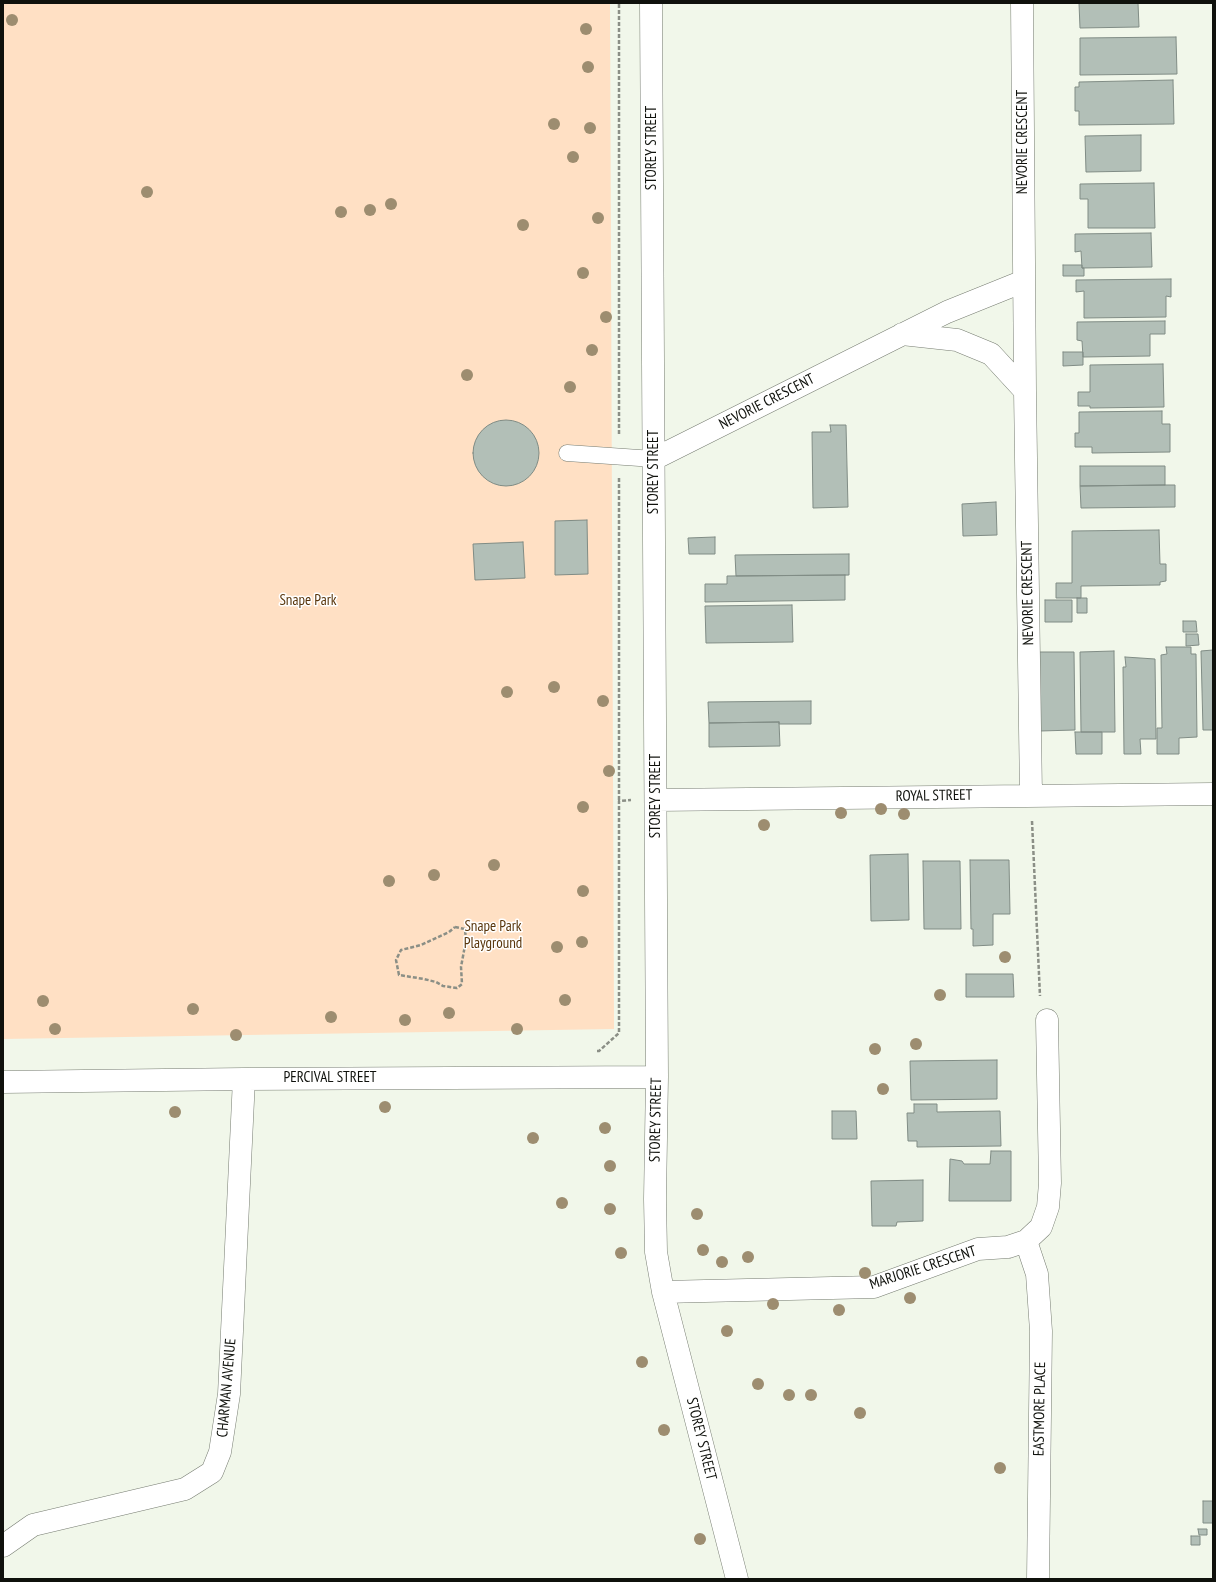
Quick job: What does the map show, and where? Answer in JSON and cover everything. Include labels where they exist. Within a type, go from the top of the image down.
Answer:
[{"type":"street","name":"STOREY STREET","points":[[651,3],[656,800],[656,1252],[663,1292],[737,1579]]},
{"type":"street","name":"NEVORIE CRESCENT","points":[[1022,3],[1030,795]]},
{"type":"street","name":"NEVORIE CRESCENT","points":[[654,458],[947,312],[1024,281]]},
{"type":"street","points":[[902,334],[957,340],[991,354],[1025,391]]},
{"type":"street","name":"ROYAL STREET","points":[[656,800],[1213,794]]},
{"type":"street","name":"MARJORIE CRESCENT","points":[[663,1292],[874,1287],[978,1249],[1008,1247],[1026,1241],[1041,1227],[1048,1207],[1050,1183],[1047,1024]]},
{"type":"street","name":"PERCIVAL STREET","points":[[3,1082],[657,1077]]},
{"type":"street","name":"CHARMAN AVENUE","points":[[3,1546],[33,1524],[185,1489],[212,1472],[220,1452],[229,1394],[244,1079]]},
{"type":"street","name":"EASTMORE PLACE","points":[[1026,1241],[1036,1274],[1041,1331],[1038,1579]]},
{"type":"lane","points":[[568,453],[654,458]]},
{"type":"path","points":[[592,1051],[600,1051],[619,1033],[619,3]]},
{"type":"path","points":[[1030,795],[1040,995],[1047,1024]]},
{"type":"path","points":[[619,801],[656,800]]},
{"type":"path","points":[[455,928],[465,930],[465,949],[461,967],[462,984],[457,988],[443,986],[436,982],[424,979],[399,975],[396,960],[401,950],[421,945],[432,940],[455,928]]},
{"type":"green space","name":"Snape Park","points":[[3,3],[610,3],[614,1029],[3,1039]]},
{"type":"building","points":[[1079,3],[1138,3],[1139,27],[1080,28]]},
{"type":"building","points":[[1176,37],[1177,74],[1080,75],[1080,38]]},
{"type":"building","points":[[1173,80],[1174,124],[1079,125],[1079,111],[1075,111],[1075,87],[1079,87],[1079,82]]},
{"type":"building","points":[[1141,135],[1141,171],[1086,172],[1085,136]]},
{"type":"building","points":[[1154,183],[1155,228],[1088,228],[1088,199],[1080,199],[1080,184]]},
{"type":"building","points":[[1151,233],[1152,267],[1082,268],[1081,251],[1075,252],[1075,234]]},
{"type":"building","points":[[1063,265],[1082,265],[1082,268],[1084,268],[1084,276],[1063,276]]},
{"type":"building","points":[[1171,279],[1171,297],[1166,296],[1166,317],[1084,318],[1084,291],[1076,292],[1076,280]]},
{"type":"building","points":[[1165,321],[1165,334],[1150,334],[1150,356],[1083,357],[1082,341],[1077,340],[1077,322]]},
{"type":"building","points":[[1063,352],[1083,352],[1083,365],[1063,366]]},
{"type":"building","points":[[1163,364],[1164,407],[1090,408],[1090,406],[1078,406],[1078,392],[1090,392],[1090,365]]},
{"type":"building","points":[[1162,411],[1162,424],[1170,424],[1170,452],[1092,453],[1092,447],[1075,447],[1075,433],[1079,433],[1079,412]]},
{"type":"building","points":[[506,420],[519,423],[529,430],[536,440],[539,453],[536,466],[529,476],[519,483],[506,486],[493,483],[483,476],[476,466],[473,453],[476,440],[483,430],[493,423]]},
{"type":"building","points":[[830,425],[846,425],[848,507],[813,508],[812,432],[831,432]]},
{"type":"building","points":[[1080,466],[1165,466],[1165,485],[1080,486]]},
{"type":"building","points":[[1175,485],[1175,507],[1081,508],[1080,486]]},
{"type":"building","points":[[996,502],[997,535],[963,536],[962,504]]},
{"type":"building","points":[[587,520],[588,574],[555,575],[555,521]]},
{"type":"building","points":[[1159,530],[1160,564],[1166,564],[1166,581],[1160,582],[1160,585],[1081,586],[1081,598],[1056,598],[1056,583],[1072,583],[1072,531]]},
{"type":"building","points":[[715,537],[715,554],[689,554],[688,538]]},
{"type":"building","points":[[523,542],[525,578],[475,580],[473,544]]},
{"type":"building","points":[[849,554],[849,575],[736,576],[735,555]]},
{"type":"building","points":[[845,575],[845,600],[705,602],[705,584],[727,584],[727,576]]},
{"type":"building","points":[[1077,598],[1087,598],[1087,613],[1077,613]]},
{"type":"building","points":[[1045,600],[1072,600],[1072,622],[1045,622]]},
{"type":"building","points":[[792,605],[793,642],[706,643],[705,606]]},
{"type":"building","points":[[1183,621],[1196,621],[1197,632],[1183,632]]},
{"type":"building","points":[[1186,634],[1198,634],[1199,645],[1186,646]]},
{"type":"building","points":[[1166,647],[1191,647],[1191,654],[1196,654],[1197,737],[1179,738],[1179,754],[1157,754],[1157,728],[1162,728],[1161,655],[1167,654]]},
{"type":"building","points":[[1213,650],[1213,730],[1203,730],[1201,651]]},
{"type":"building","points":[[1114,651],[1115,732],[1081,732],[1080,652]]},
{"type":"building","points":[[1039,652],[1074,652],[1075,730],[1040,731]]},
{"type":"building","points":[[1125,657],[1155,659],[1156,739],[1140,739],[1141,754],[1124,754],[1123,667],[1126,667]]},
{"type":"building","points":[[811,701],[811,724],[779,724],[779,722],[709,723],[708,702]]},
{"type":"building","points":[[779,722],[780,746],[709,747],[709,723]]},
{"type":"building","points":[[1075,732],[1102,732],[1102,754],[1076,754]]},
{"type":"building","points":[[908,854],[909,920],[871,921],[870,855]]},
{"type":"building","points":[[970,860],[1009,860],[1010,914],[993,914],[993,945],[973,946],[973,929],[971,929]]},
{"type":"building","points":[[923,861],[960,861],[961,929],[924,929]]},
{"type":"building","points":[[966,974],[1013,974],[1014,997],[966,997]]},
{"type":"building","points":[[997,1060],[997,1099],[911,1100],[910,1061]]},
{"type":"building","points":[[914,1104],[937,1104],[937,1112],[1000,1111],[1001,1146],[917,1147],[917,1141],[908,1141],[907,1113],[914,1113]]},
{"type":"building","points":[[832,1111],[856,1111],[857,1139],[832,1139]]},
{"type":"building","points":[[991,1151],[1011,1151],[1011,1201],[949,1201],[950,1159],[962,1161],[964,1164],[990,1164]]},
{"type":"building","points":[[923,1180],[923,1221],[897,1222],[896,1226],[872,1226],[871,1181]]},
{"type":"building","points":[[1203,1501],[1213,1501],[1213,1523],[1203,1523]]},
{"type":"building","points":[[1198,1529],[1207,1529],[1207,1535],[1199,1535]]},
{"type":"building","points":[[1191,1536],[1200,1536],[1200,1545],[1191,1545]]},
{"type":"park label","name":"Snape Park Playground","points":[[493,936]]}]
